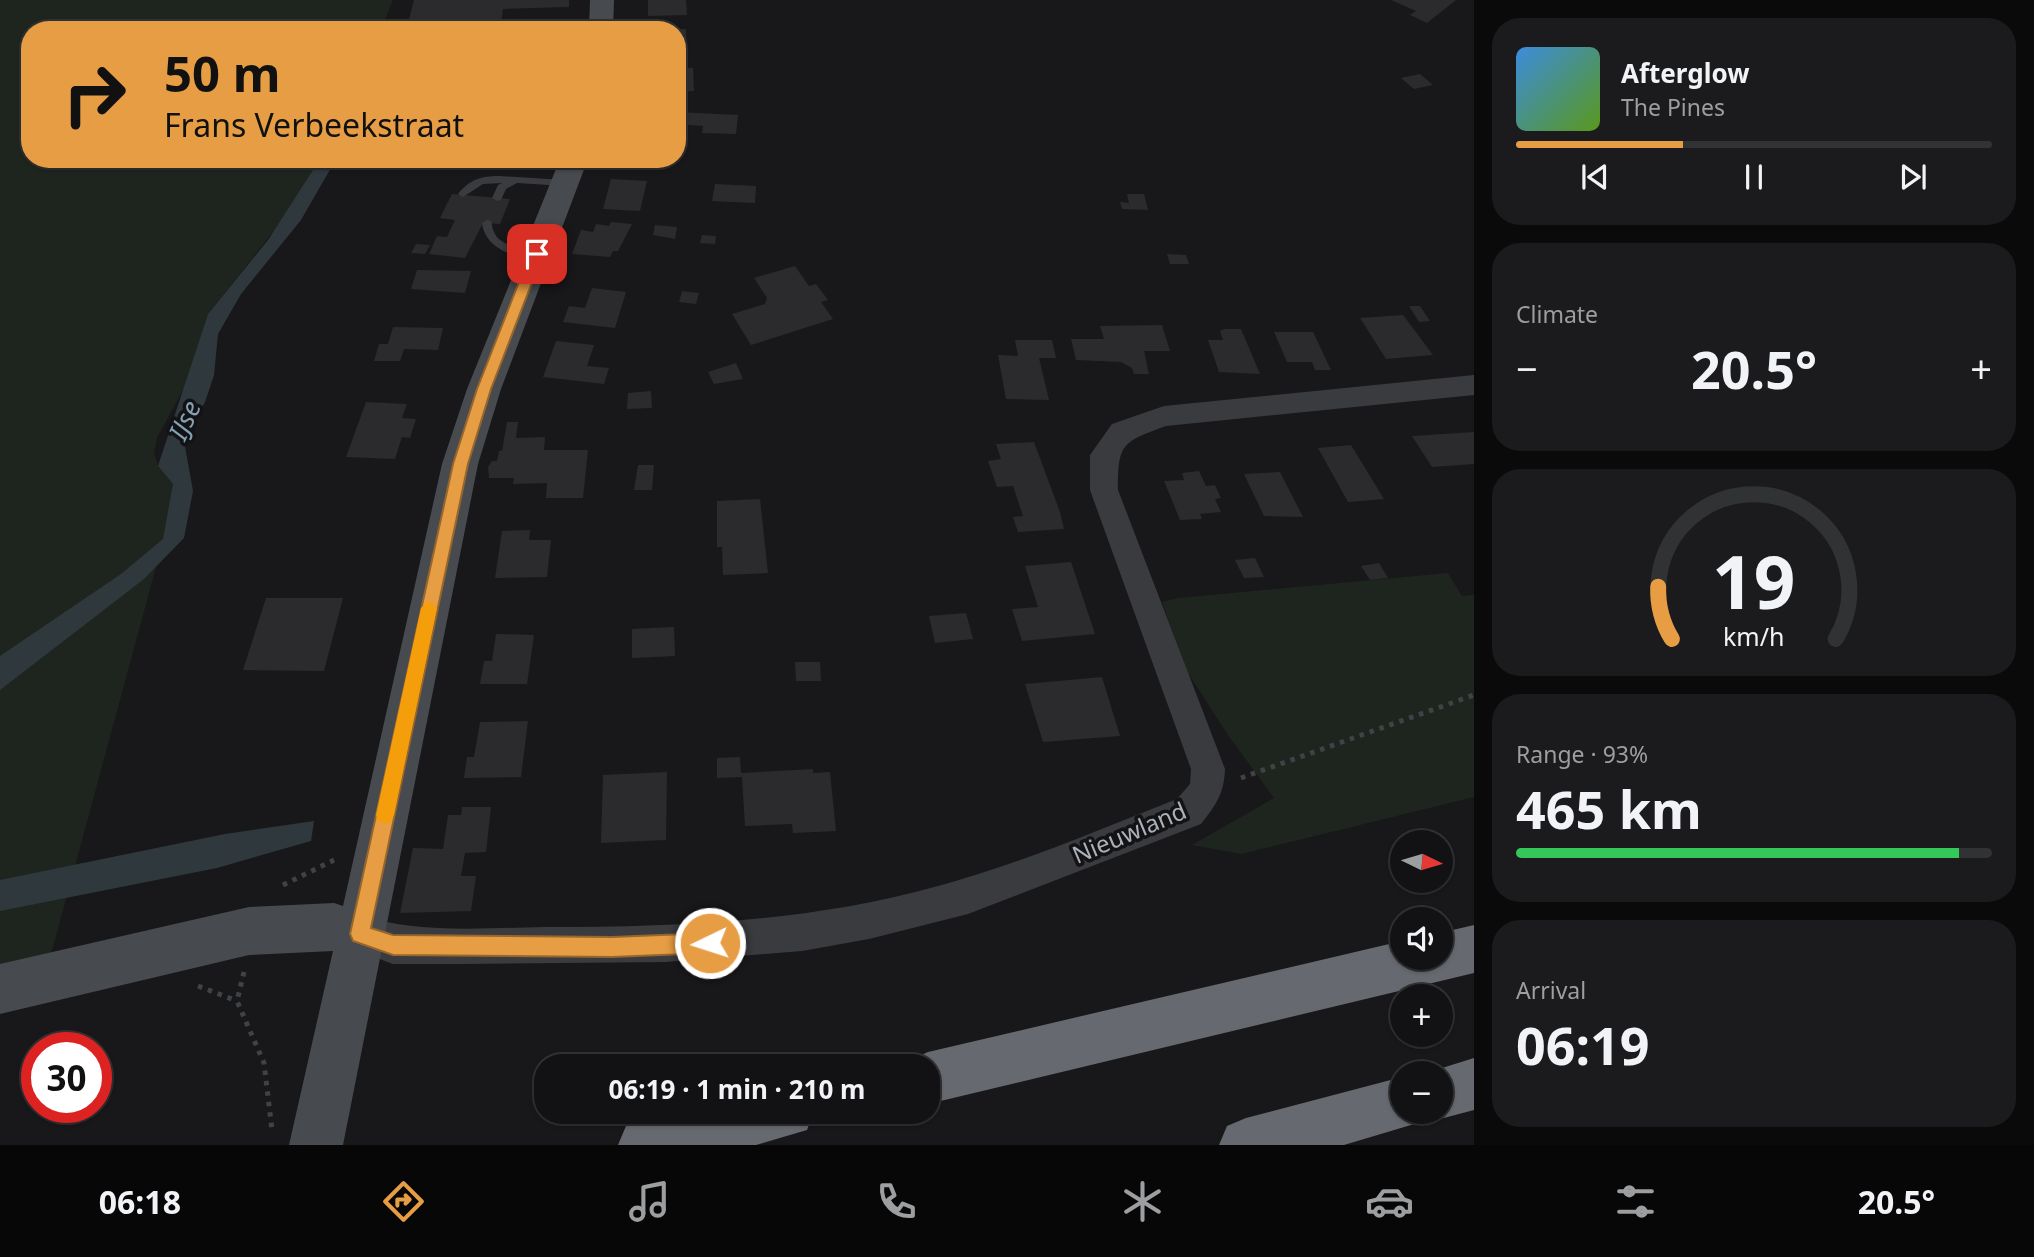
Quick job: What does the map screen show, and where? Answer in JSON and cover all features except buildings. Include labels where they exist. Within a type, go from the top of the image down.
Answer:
[{"type":"highway","points":[[1453,954],[1474,949]]},
{"type":"highway","points":[[940,1075],[1390,969]]},
{"type":"highway","points":[[1453,1090],[1474,1084]]},
{"type":"highway","points":[[1246,1145],[1390,1106]]},
{"type":"highway","points":[[645,1145],[733,1124]]},
{"type":"main road","points":[[601,21],[602,0]]},
{"type":"main road","points":[[295,1144],[360,934],[460,464],[484,389],[570,171]]},
{"type":"main road","points":[[0,989],[249,931],[334,927],[360,934]]},
{"type":"street","name":"Nieuwland","points":[[360,934],[393,945],[612,947],[686,946],[821,928],[936,905],[1030,873],[1189,812],[1208,790],[1208,769],[1104,490],[1104,455],[1122,431],[1164,416],[1474,385]]},
{"type":"lane","points":[[463,194],[469,185],[483,179],[515,180],[570,171]]},
{"type":"lane","points":[[497,198],[502,187],[515,180]]},
{"type":"lane","points":[[487,223],[491,238]]},
{"type":"lane","points":[[478,234],[499,244],[537,254]]},
{"type":"path","points":[[1208,790],[1474,695]]},
{"type":"path","points":[[237,1001],[257,1036],[295,1144]]},
{"type":"shaded area","points":[[0,0],[393,0],[385,21],[21,21],[21,168],[314,168],[276,228],[208,314],[184,388],[157,438],[154,453],[158,466],[173,484],[168,523],[50,958],[0,970]]},
{"type":"shaded area","points":[[1448,573],[1462,596],[1474,595],[1474,797],[1241,854],[1192,845],[1274,798],[1228,735],[1186,670],[1162,602],[1178,598]]},
{"type":"water","name":"IJse","points":[[314,168],[331,168],[301,220],[241,294],[218,334],[214,375],[205,402],[184,441],[193,491],[184,538],[144,579],[0,690],[0,656],[121,574],[163,539],[173,484],[158,466],[208,314],[268,240]]},
{"type":"water","points":[[314,821],[311,841],[217,868],[0,911],[0,880],[225,834]]},
{"type":"slow traffic","points":[[385,815],[429,608]]},
{"type":"route","points":[[537,254],[484,389],[460,464],[360,934],[393,945],[612,947],[710,943]]}]
